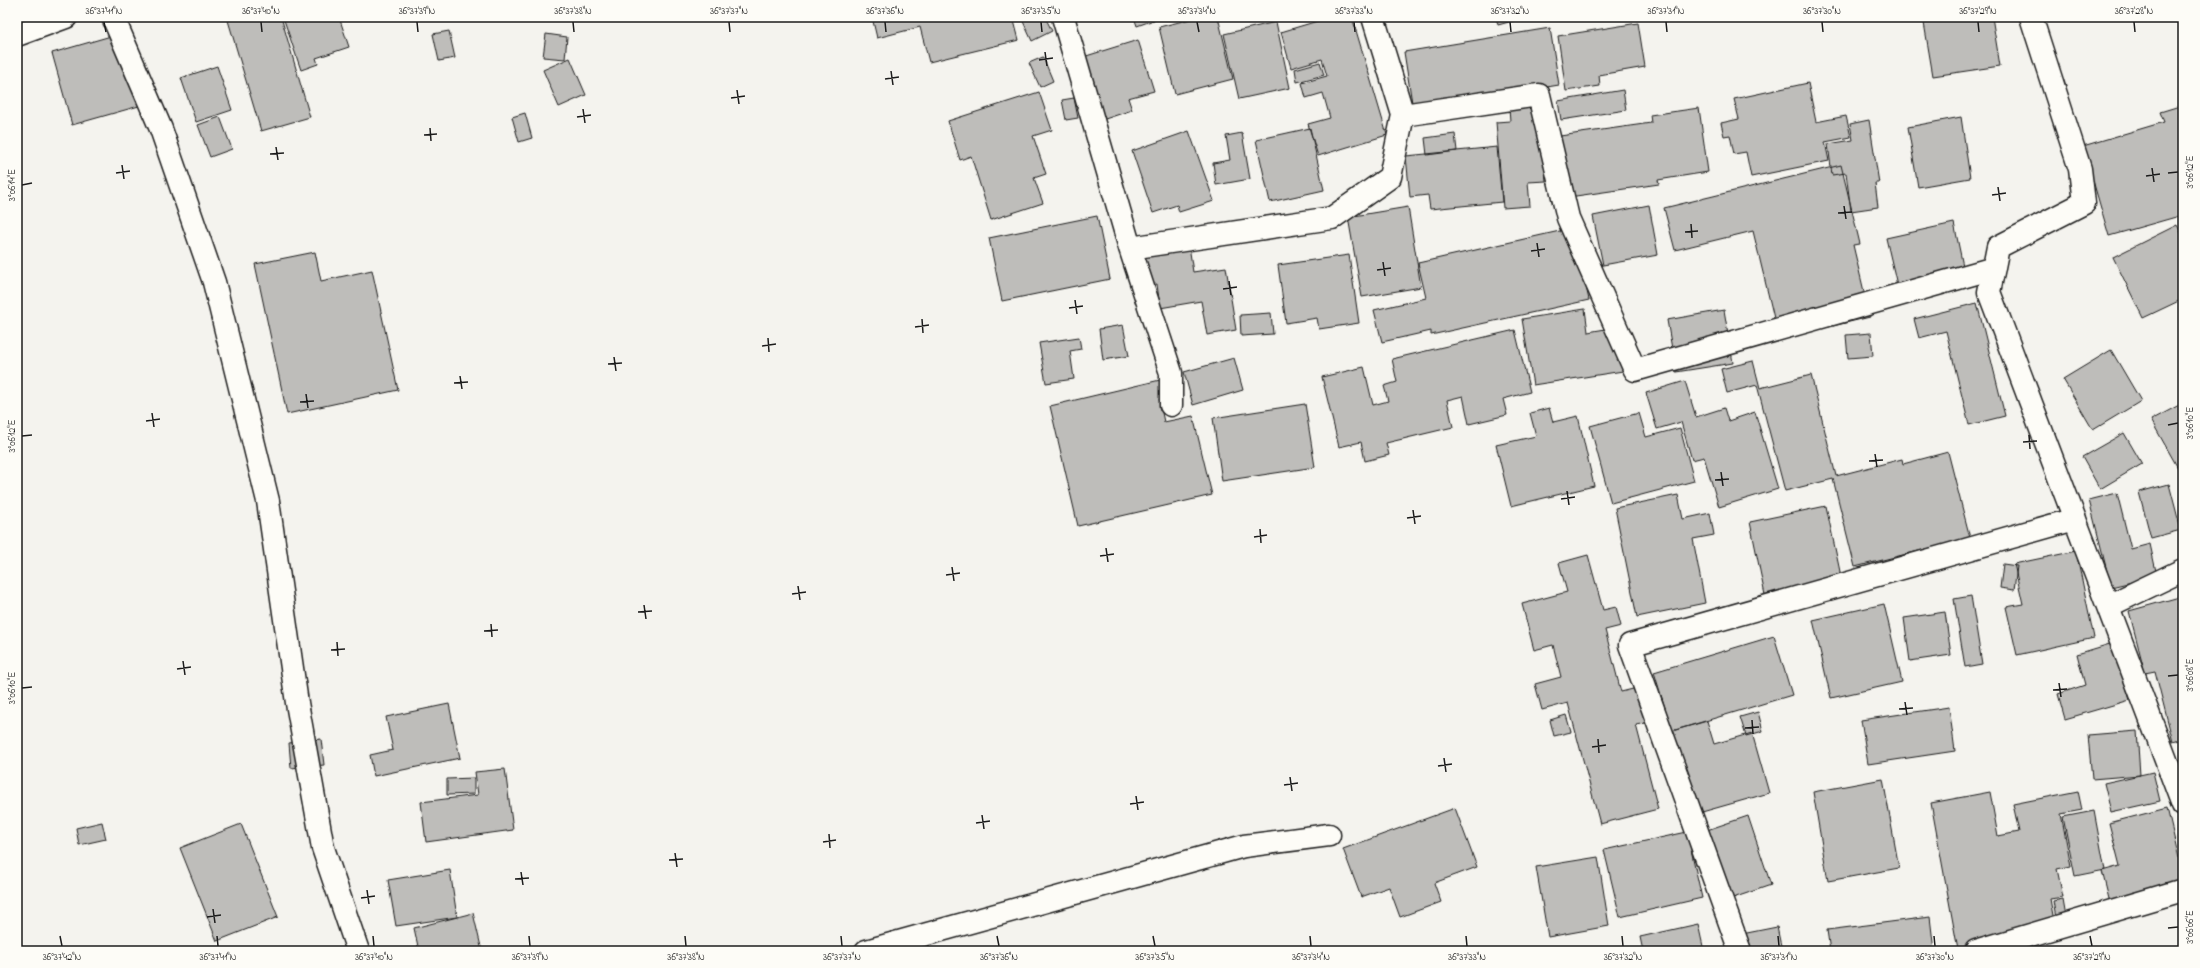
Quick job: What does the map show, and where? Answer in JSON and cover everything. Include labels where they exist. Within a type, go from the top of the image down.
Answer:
[{"type":"street","points":[[17,35],[66,17]]},
{"type":"street","points":[[113,17],[161,129],[214,282],[268,501],[297,703],[322,848],[358,951]]},
{"type":"street","points":[[1063,17],[1130,248],[1171,373],[1171,405]]},
{"type":"street","points":[[1130,248],[1332,218],[1390,177],[1403,115],[1373,17]]},
{"type":"street","points":[[2031,17],[2080,169],[2084,203],[1998,247],[1989,292],[2108,606],[2174,755],[2183,805]]},
{"type":"street","points":[[1403,115],[1539,95],[1568,218],[1635,370],[1994,268]]},
{"type":"street","points":[[1740,951],[1630,646],[2075,519]]},
{"type":"street","points":[[2108,606],[2183,570]]},
{"type":"street","points":[[866,951],[1244,846],[1329,835]]},
{"type":"street","points":[[1976,951],[2183,890]]},
{"type":"building","points":[[227,17],[281,17],[310,117],[261,131]]},
{"type":"building","points":[[283,17],[339,17],[349,47],[316,58],[318,64],[301,70]]},
{"type":"building","points":[[872,17],[1013,17],[1019,40],[929,62],[920,27],[877,38]]},
{"type":"building","points":[[1021,17],[1045,17],[1052,31],[1032,41]]},
{"type":"building","points":[[1134,17],[1162,17],[1137,26]]},
{"type":"building","points":[[1199,17],[1218,17],[1233,79],[1175,94],[1159,27]]},
{"type":"building","points":[[1331,17],[1352,17],[1387,135],[1318,156],[1308,124],[1330,118],[1323,93],[1306,98],[1302,83],[1327,76],[1322,59],[1291,68],[1281,32]]},
{"type":"building","points":[[1496,17],[1527,17],[1498,25]]},
{"type":"building","points":[[1923,17],[1992,17],[2000,66],[1933,76]]},
{"type":"building","points":[[1276,22],[1290,88],[1239,99],[1224,34]]},
{"type":"building","points":[[1638,23],[1645,67],[1599,75],[1600,86],[1566,91],[1558,36]]},
{"type":"building","points":[[1550,28],[1559,85],[1413,109],[1404,52]]},
{"type":"building","points":[[449,31],[455,58],[439,61],[433,34]]},
{"type":"building","points":[[118,34],[139,106],[72,125],[52,53]]},
{"type":"building","points":[[546,34],[567,37],[565,59],[543,57]]},
{"type":"building","points":[[1138,40],[1154,91],[1128,98],[1132,110],[1102,120],[1083,57]]},
{"type":"building","points":[[1043,57],[1053,81],[1040,87],[1029,63]]},
{"type":"building","points":[[570,58],[586,95],[559,107],[543,70]]},
{"type":"building","points":[[1320,62],[1324,75],[1297,82],[1295,69]]},
{"type":"building","points":[[217,66],[232,110],[196,122],[181,78]]},
{"type":"building","points":[[1808,83],[1816,122],[1846,116],[1851,137],[1825,142],[1829,161],[1751,177],[1746,152],[1734,154],[1730,135],[1724,136],[1721,123],[1739,119],[1734,99]]},
{"type":"building","points":[[1623,90],[1626,110],[1561,120],[1558,101]]},
{"type":"building","points":[[1039,92],[1052,130],[1033,136],[1046,174],[1034,178],[1043,203],[991,220],[971,156],[960,160],[948,121]]},
{"type":"building","points":[[1074,98],[1078,118],[1066,120],[1062,100]]},
{"type":"building","points":[[1540,105],[1546,181],[1528,182],[1530,206],[1503,208],[1496,122],[1510,121],[1509,108]]},
{"type":"building","points":[[2183,105],[2183,215],[2109,236],[2083,146],[2164,122],[2160,112]]},
{"type":"building","points":[[1699,108],[1708,172],[1658,180],[1659,184],[1569,197],[1560,136],[1651,123],[1650,115]]},
{"type":"building","points":[[525,113],[532,138],[519,142],[512,117]]},
{"type":"building","points":[[220,117],[232,149],[210,157],[198,125]]},
{"type":"building","points":[[1961,117],[1970,178],[1918,187],[1908,127]]},
{"type":"building","points":[[1869,120],[1879,183],[1875,183],[1878,207],[1851,211],[1846,173],[1832,175],[1828,144],[1853,140],[1850,124]]},
{"type":"building","points":[[1310,128],[1324,190],[1270,202],[1256,140]]},
{"type":"building","points":[[1189,131],[1214,201],[1179,212],[1177,205],[1153,213],[1132,151]]},
{"type":"building","points":[[1242,133],[1250,179],[1216,185],[1213,163],[1230,160],[1226,136]]},
{"type":"building","points":[[1455,134],[1457,151],[1427,155],[1425,138]]},
{"type":"building","points":[[1497,147],[1502,202],[1430,209],[1428,195],[1410,197],[1406,156]]},
{"type":"building","points":[[1841,165],[1860,244],[1853,245],[1870,317],[1779,339],[1753,231],[1675,250],[1664,208]]},
{"type":"building","points":[[1649,205],[1658,255],[1603,265],[1593,216]]},
{"type":"building","points":[[1408,207],[1421,287],[1362,297],[1348,217]]},
{"type":"building","points":[[1097,216],[1110,279],[1002,301],[989,238]]},
{"type":"building","points":[[1954,223],[1964,271],[1897,285],[1886,238]]},
{"type":"building","points":[[2177,225],[2183,237],[2183,299],[2143,318],[2113,257]]},
{"type":"building","points":[[1573,228],[1589,300],[1431,335],[1431,331],[1382,342],[1374,310],[1426,298],[1418,263]]},
{"type":"building","points":[[1189,246],[1193,272],[1226,267],[1236,330],[1207,335],[1201,301],[1160,308],[1157,284],[1146,286],[1141,253]]},
{"type":"building","points":[[315,252],[321,281],[372,270],[398,390],[287,414],[255,264]]},
{"type":"building","points":[[1349,255],[1359,323],[1319,329],[1317,318],[1286,323],[1278,265]]},
{"type":"building","points":[[1977,303],[2005,416],[1969,425],[1946,331],[1919,338],[1914,319]]},
{"type":"building","points":[[1585,309],[1588,332],[1617,327],[1623,371],[1533,385],[1522,319]]},
{"type":"building","points":[[1724,310],[1733,363],[1676,372],[1667,320]]},
{"type":"building","points":[[1271,313],[1273,334],[1241,336],[1240,315]]},
{"type":"building","points":[[1123,325],[1129,356],[1103,360],[1099,329]]},
{"type":"building","points":[[1515,330],[1530,392],[1503,399],[1507,415],[1469,424],[1463,396],[1447,400],[1453,427],[1386,443],[1389,455],[1365,461],[1361,442],[1339,447],[1322,377],[1364,367],[1373,405],[1388,401],[1384,386],[1397,382],[1392,359]]},
{"type":"building","points":[[1871,333],[1873,356],[1848,358],[1846,335]]},
{"type":"building","points":[[1079,337],[1081,349],[1070,351],[1074,379],[1046,383],[1039,343]]},
{"type":"building","points":[[2111,350],[2141,401],[2093,430],[2063,379]]},
{"type":"building","points":[[1234,358],[1243,390],[1193,405],[1184,372]]},
{"type":"building","points":[[1753,361],[1760,388],[1811,375],[1836,476],[1902,459],[1903,464],[1948,452],[1970,538],[1855,567],[1833,479],[1785,491],[1757,385],[1727,393],[1721,369]]},
{"type":"building","points":[[1160,380],[1164,397],[1159,399],[1164,422],[1193,416],[1212,495],[1078,526],[1050,406]]},
{"type":"building","points":[[1685,381],[1696,417],[1724,408],[1728,421],[1755,412],[1778,489],[1719,507],[1704,457],[1692,460],[1681,422],[1657,429],[1646,393]]},
{"type":"building","points":[[2183,403],[2183,477],[2151,420]]},
{"type":"building","points":[[1305,404],[1315,467],[1222,481],[1213,418]]},
{"type":"building","points":[[1549,408],[1553,422],[1578,416],[1594,486],[1511,506],[1496,445],[1536,436],[1530,413]]},
{"type":"building","points":[[1639,413],[1646,437],[1680,428],[1694,481],[1611,503],[1590,426]]},
{"type":"building","points":[[2124,433],[2142,464],[2100,489],[2082,457]]},
{"type":"building","points":[[2169,484],[2181,530],[2151,538],[2139,492]]},
{"type":"building","points":[[2117,493],[2131,549],[2150,544],[2157,576],[2111,587],[2089,500]]},
{"type":"building","points":[[1678,495],[1683,519],[1710,513],[1714,535],[1693,539],[1705,603],[1637,617],[1615,508]]},
{"type":"building","points":[[1826,506],[1842,581],[1766,600],[1750,522]]},
{"type":"building","points":[[2076,551],[2094,638],[2017,655],[2006,607],[2023,604],[2014,564]]},
{"type":"building","points":[[1588,555],[1603,610],[1616,607],[1621,626],[1605,630],[1621,692],[1641,687],[1650,722],[1636,725],[1658,809],[1600,824],[1568,703],[1542,710],[1535,684],[1561,677],[1553,645],[1534,650],[1522,604],[1567,592],[1559,563]]},
{"type":"building","points":[[2003,564],[2017,566],[2014,590],[2000,588]]},
{"type":"building","points":[[1971,596],[1982,664],[1965,667],[1954,599]]},
{"type":"building","points":[[2183,596],[2183,739],[2173,742],[2155,671],[2145,673],[2129,611]]},
{"type":"building","points":[[1884,604],[1902,682],[1831,698],[1813,620]]},
{"type":"building","points":[[1945,612],[1951,655],[1910,661],[1904,618]]},
{"type":"building","points":[[1774,636],[1792,695],[1672,731],[1654,672]]},
{"type":"building","points":[[2113,643],[2130,700],[2065,719],[2058,694],[2085,685],[2077,654]]},
{"type":"building","points":[[449,704],[460,758],[374,776],[370,755],[393,750],[386,717]]},
{"type":"building","points":[[1949,707],[1955,751],[1868,764],[1861,720]]},
{"type":"building","points":[[1758,712],[1763,731],[1746,736],[1740,717]]},
{"type":"building","points":[[1566,715],[1571,732],[1554,736],[1550,720]]},
{"type":"building","points":[[1707,721],[1714,744],[1752,733],[1769,793],[1695,814],[1672,731]]},
{"type":"building","points":[[2137,731],[2140,775],[2092,779],[2088,735]]},
{"type":"building","points":[[321,739],[324,765],[291,768],[289,743]]},
{"type":"building","points":[[505,769],[513,830],[426,842],[421,802],[478,795],[475,772]]},
{"type":"building","points":[[2153,772],[2160,801],[2111,812],[2104,783]]},
{"type":"building","points":[[474,778],[474,794],[447,795],[447,779]]},
{"type":"building","points":[[1883,779],[1899,868],[1828,881],[1813,792]]},
{"type":"building","points":[[2078,791],[2082,810],[2061,814],[2071,866],[2057,869],[2063,897],[2050,899],[2056,932],[1958,950],[1931,803],[1990,792],[1998,836],[2019,832],[2013,804]]},
{"type":"building","points":[[1455,808],[1477,867],[1434,883],[1441,902],[1400,917],[1389,887],[1361,897],[1343,849]]},
{"type":"building","points":[[2167,808],[2183,875],[2183,890],[2111,907],[2102,871],[2120,866],[2109,823]]},
{"type":"building","points":[[2094,811],[2105,870],[2075,876],[2063,817]]},
{"type":"building","points":[[1748,816],[1771,885],[1730,899],[1707,830]]},
{"type":"building","points":[[102,822],[106,839],[79,845],[76,828]]},
{"type":"building","points":[[241,824],[278,917],[217,941],[180,848]]},
{"type":"building","points":[[1687,832],[1702,898],[1620,917],[1604,850]]},
{"type":"building","points":[[1598,857],[1609,926],[1548,937],[1536,867]]},
{"type":"building","points":[[450,870],[457,917],[396,926],[388,880]]},
{"type":"building","points":[[2063,899],[2068,928],[2058,930],[2053,901]]},
{"type":"building","points":[[473,913],[482,951],[419,951],[414,928]]},
{"type":"building","points":[[1930,917],[1934,951],[1830,951],[1827,930]]},
{"type":"building","points":[[1698,924],[1704,951],[1643,951],[1640,937]]},
{"type":"building","points":[[1777,927],[1782,951],[1745,951],[1742,934]]}]
